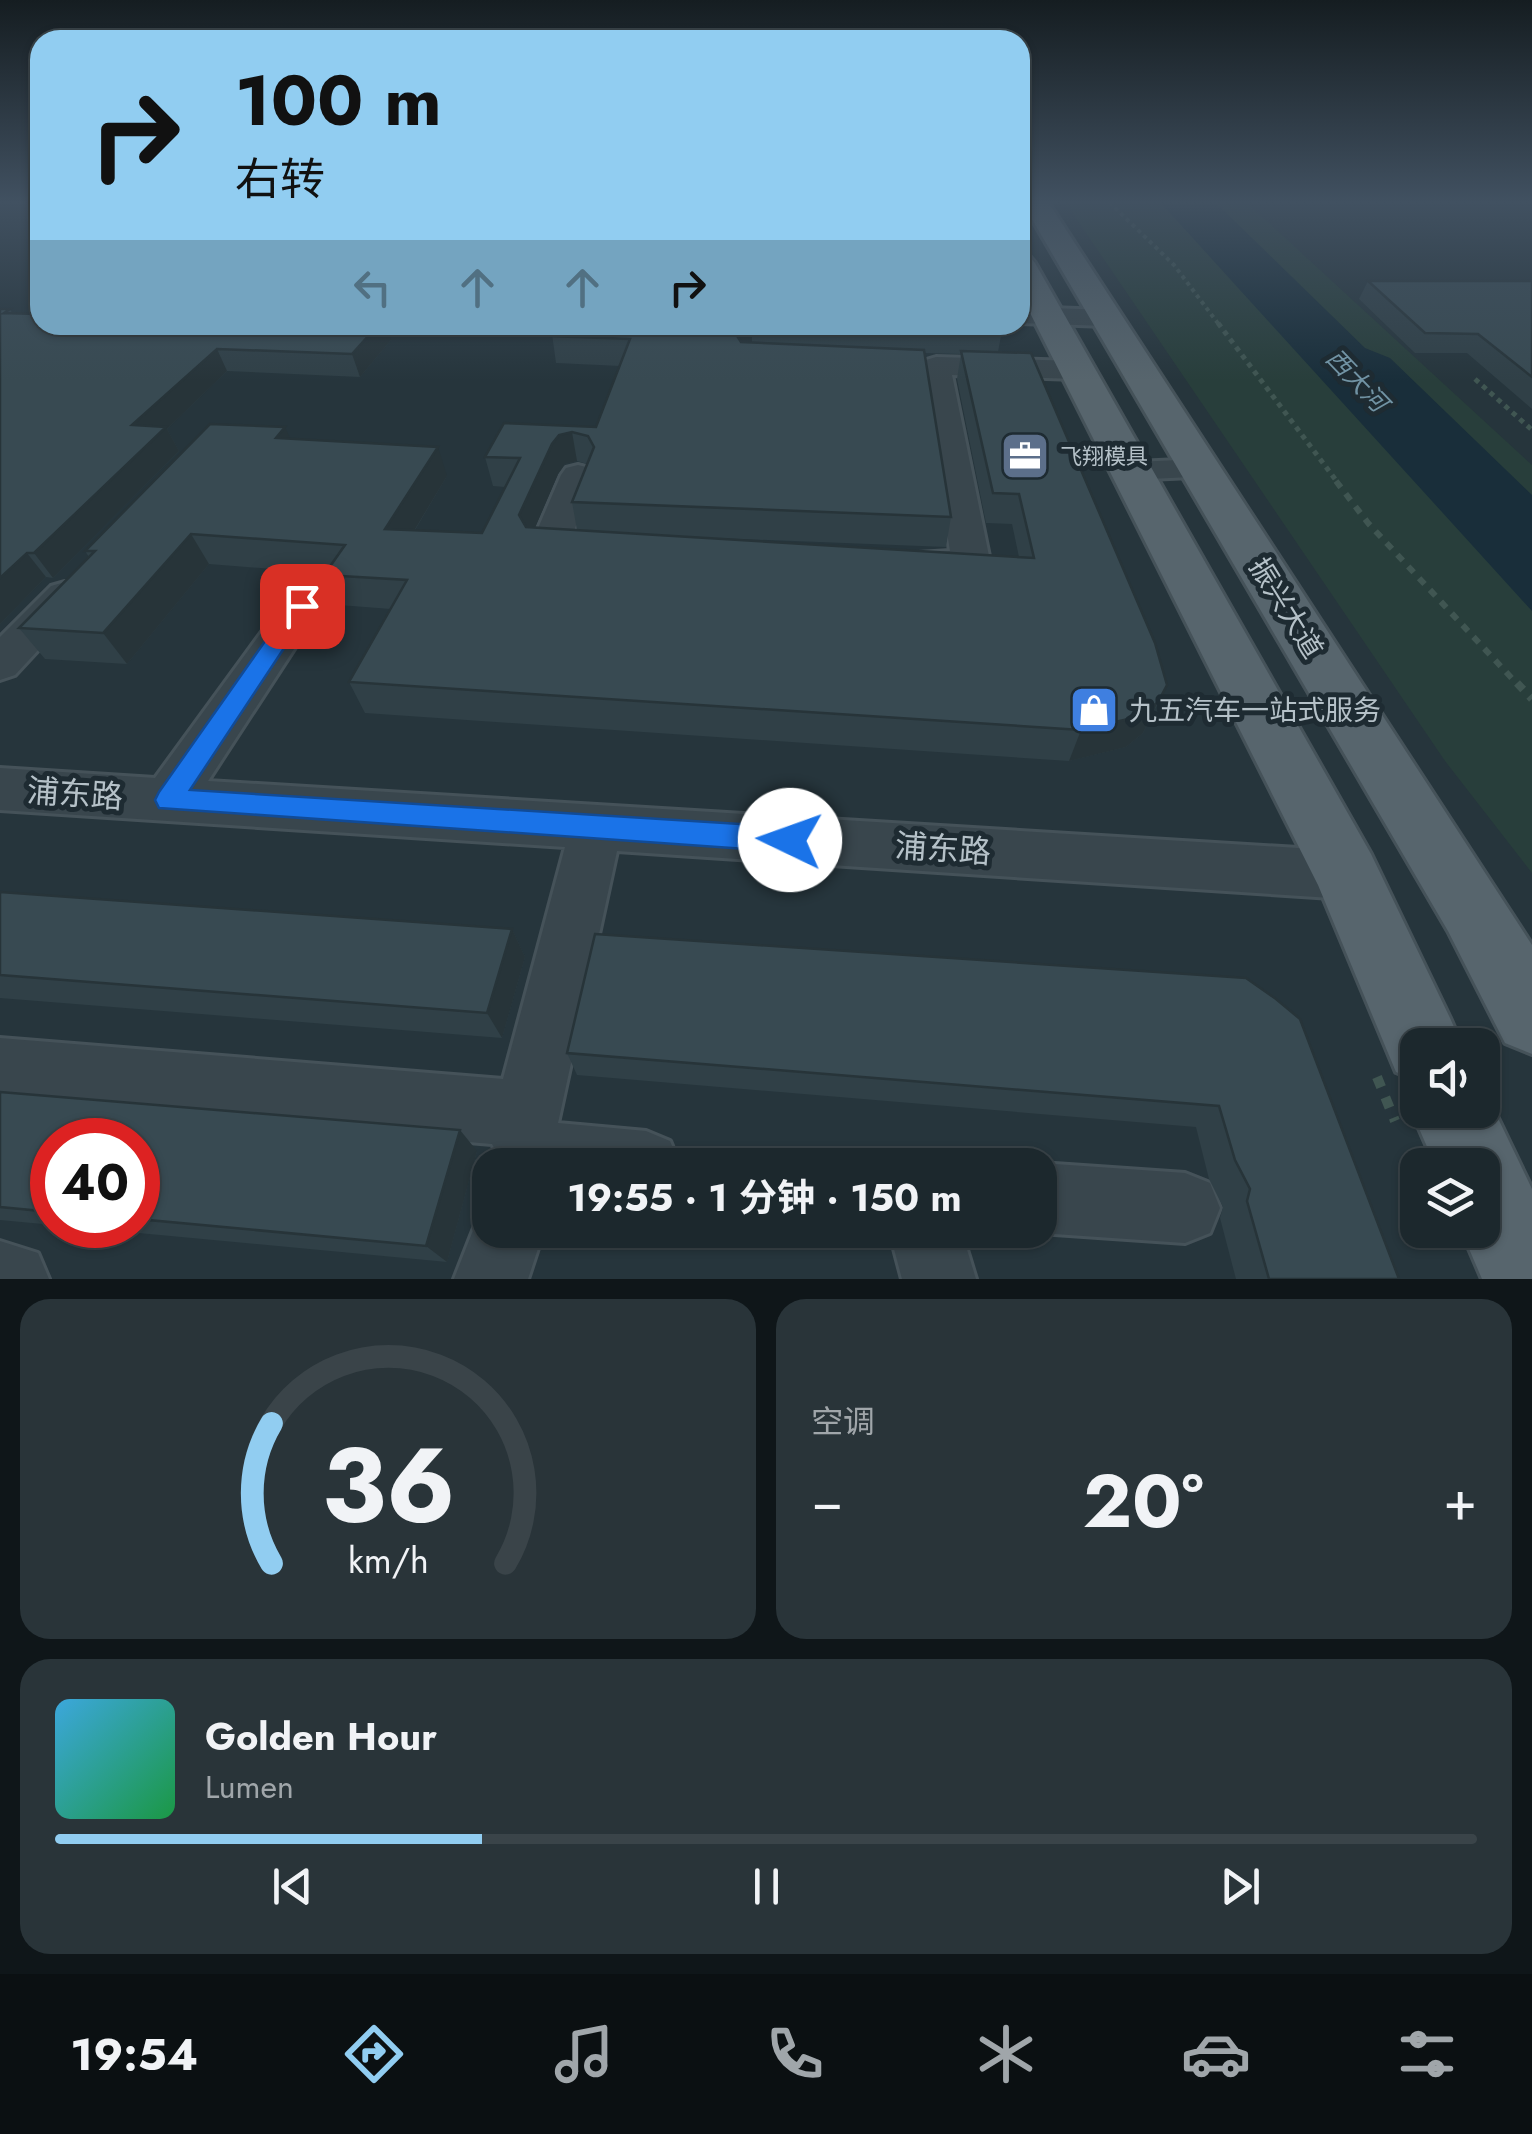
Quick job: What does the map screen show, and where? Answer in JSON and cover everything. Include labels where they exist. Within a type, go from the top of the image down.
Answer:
[{"type":"main road","name":"振兴大道","points":[[1072,262],[1472,908],[1532,1016]]},
{"type":"main road","points":[[1034,316],[1076,370],[1347,875],[1415,1028]]},
{"type":"main road","points":[[1500,1218],[1528,1279]]},
{"type":"street","points":[[1034,316],[1107,318]]},
{"type":"street","points":[[899,365],[1076,370]]},
{"type":"street","points":[[875,561],[956,564],[970,556],[936,366]]},
{"type":"street","points":[[1128,470],[1200,468]]},
{"type":"street","points":[[578,476],[549,547],[626,550]]},
{"type":"street","points":[[0,664],[92,568]]},
{"type":"street","points":[[168,800],[302,606]]},
{"type":"street","name":"浦东路","points":[[0,790],[1347,875]]},
{"type":"street","points":[[530,1148],[596,828]]},
{"type":"street","points":[[0,1070],[511,1113],[528,1148]]},
{"type":"street","points":[[1057,1199],[1186,1208]]},
{"type":"street","points":[[490,1279],[501,1248]]},
{"type":"street","points":[[930,1248],[939,1279]]},
{"type":"street","points":[[0,1278],[12,1279]]},
{"type":"path","points":[[1171,262],[1368,523],[1532,699]]},
{"type":"path","points":[[1475,379],[1532,430]]},
{"type":"green space","points":[[1106,262],[1311,262],[1532,465],[1532,873],[1445,761]]},
{"type":"water","name":"西大河","points":[[1214,262],[1276,262],[1365,348],[1390,358],[1532,495],[1532,611]]},
{"type":"building","points":[[1368,281],[1532,281],[1532,377],[1478,334],[1425,333]]},
{"type":"building","points":[[0,309],[10,309],[4,313],[30,314],[30,335],[369,335],[352,354],[217,349],[132,425],[166,427],[34,553],[27,553],[0,578]]},
{"type":"building","points":[[737,335],[741,342],[924,350],[951,517],[572,502],[594,447],[588,436],[572,432],[559,435],[552,444],[519,515],[526,527],[1034,558],[1019,494],[993,493],[961,351],[1031,353],[1155,643],[1167,685],[1158,702],[1141,716],[1081,730],[349,682],[407,580],[324,575],[345,545],[191,534],[103,633],[19,628],[95,551],[85,551],[210,424],[285,427],[276,438],[438,447],[385,529],[482,533],[520,458],[485,457],[504,423],[596,427],[630,339],[551,336]]},
{"type":"building","points":[[0,892],[512,929],[487,1013],[0,975]]},
{"type":"building","points":[[595,934],[1246,978],[1300,1019],[1399,1279],[1269,1279],[1247,1201],[1250,1189],[1235,1160],[1219,1106],[567,1053]]},
{"type":"building","points":[[0,1092],[460,1130],[426,1246],[160,1221],[160,1118],[30,1118],[30,1210],[0,1207]]},
{"type":"place","name":"飞翔模具","points":[[1025,456]]},
{"type":"place","name":"九五汽车一站式服务","points":[[1094,710]]},
{"type":"route","points":[[302,606],[168,800],[790,840]]}]
